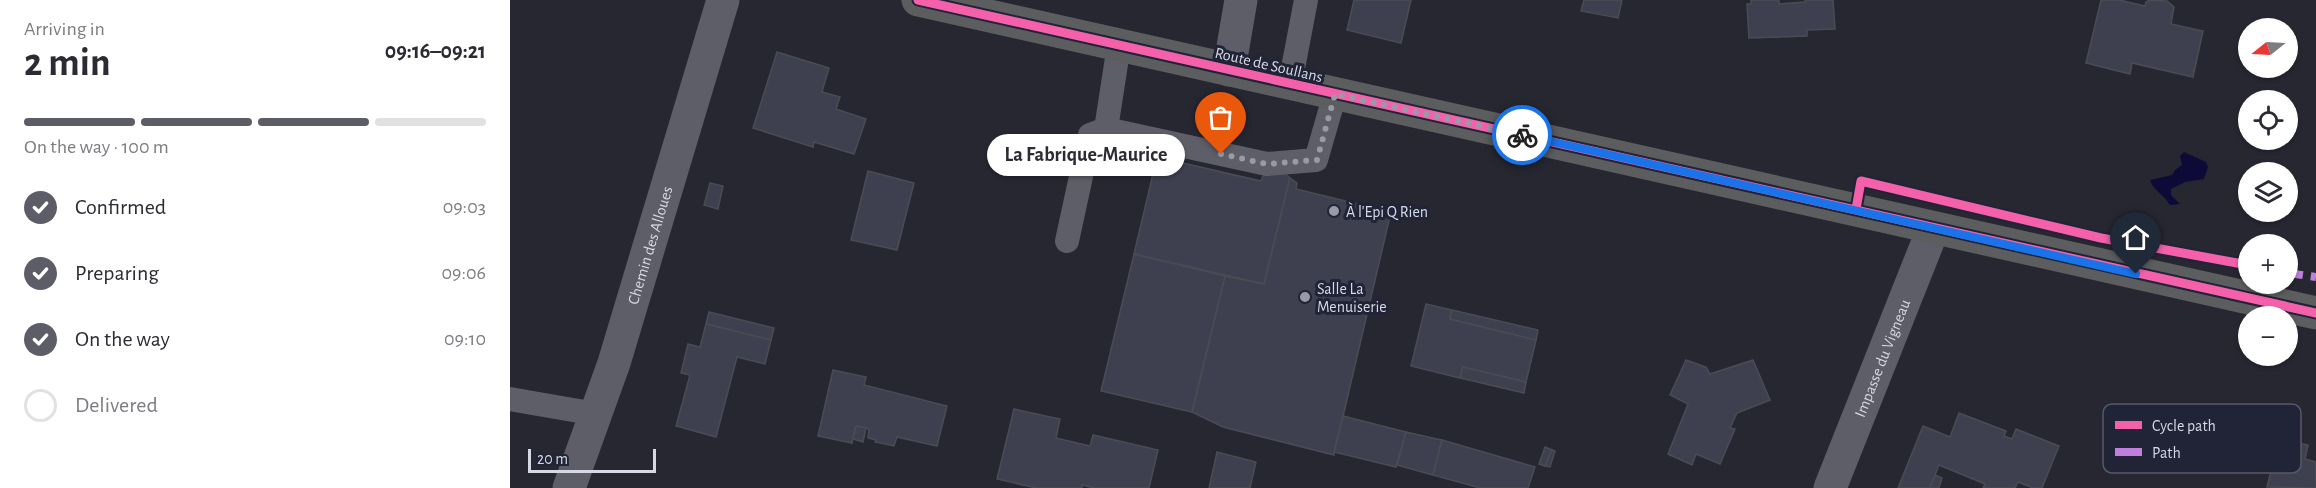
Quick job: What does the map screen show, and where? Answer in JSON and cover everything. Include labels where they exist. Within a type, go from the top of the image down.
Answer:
[{"type":"main road","name":"Route de Soullans","points":[[918,0],[2316,313]]},
{"type":"street","name":"Chemin des Alloues","points":[[569,488],[614,363],[723,0]]},
{"type":"street","points":[[1229,70],[1240,0]]},
{"type":"street","name":"Impasse du Vigneau","points":[[1830,488],[1933,229]]},
{"type":"lane","points":[[1290,84],[1306,0]]},
{"type":"lane","points":[[1106,129],[1119,45]]},
{"type":"lane","points":[[1067,241],[1090,135],[1106,129],[1267,164],[1317,160],[1335,94]]},
{"type":"lane","points":[[510,399],[596,414]]},
{"type":"shaded area","points":[[2184,152],[2206,162],[2208,167],[2204,179],[2185,182],[2171,189],[2171,195],[2180,204],[2170,205],[2150,180],[2172,175],[2182,165],[2180,156]]},
{"type":"building","points":[[1354,0],[1411,0],[1401,43],[1347,30]]},
{"type":"building","points":[[1584,0],[1622,0],[1618,18],[1581,11]]},
{"type":"building","points":[[1751,0],[1779,0],[1779,4],[1805,2],[1805,0],[1833,0],[1835,29],[1807,30],[1807,36],[1749,38],[1747,4],[1751,4]]},
{"type":"building","points":[[2101,0],[2119,0],[2145,6],[2150,0],[2167,1],[2174,7],[2171,24],[2203,31],[2193,77],[2132,63],[2130,74],[2086,63]]},
{"type":"building","points":[[777,52],[829,68],[822,92],[840,97],[836,109],[866,119],[854,154],[814,142],[813,147],[753,128]]},
{"type":"building","points":[[1157,157],[1261,181],[1263,176],[1281,170],[1290,178],[1264,284],[1134,254]]},
{"type":"building","points":[[868,171],[914,183],[897,250],[851,240]]},
{"type":"building","points":[[1290,178],[1297,183],[1296,189],[1391,212],[1334,455],[1223,427],[1192,412],[1225,276],[1264,284]]},
{"type":"building","points":[[710,183],[723,186],[718,209],[704,205]]},
{"type":"building","points":[[1134,254],[1225,276],[1192,412],[1101,391]]},
{"type":"building","points":[[1426,304],[1452,310],[1450,319],[1536,340],[1526,382],[1463,367],[1460,378],[1411,366]]},
{"type":"building","points":[[1452,310],[1538,330],[1536,340],[1450,319]]},
{"type":"building","points":[[709,312],[774,328],[771,340],[706,324]]},
{"type":"building","points":[[706,324],[771,340],[765,364],[737,357],[716,437],[676,426],[690,375],[681,373],[688,344],[700,347]]},
{"type":"building","points":[[1686,360],[1706,367],[1710,374],[1753,360],[1770,400],[1737,413],[1730,428],[1735,429],[1720,464],[1696,454],[1692,465],[1668,454],[1688,404],[1670,395]]},
{"type":"building","points":[[1463,367],[1526,382],[1524,393],[1460,378]]},
{"type":"building","points":[[833,370],[866,377],[864,385],[947,406],[937,446],[897,437],[894,446],[875,442],[876,440],[868,438],[869,429],[856,426],[852,443],[818,436]]},
{"type":"building","points":[[1014,409],[1060,419],[1056,438],[1090,446],[1093,435],[1158,450],[1149,488],[1094,488],[1082,485],[1082,488],[1036,488],[997,479]]},
{"type":"building","points":[[1959,413],[2006,431],[2004,436],[2012,439],[2016,429],[2059,446],[2042,488],[2033,488],[2018,482],[2015,488],[1983,488],[1985,484],[1939,465],[1930,488],[1898,488],[1923,426],[1950,437]]},
{"type":"building","points":[[1343,416],[1406,432],[1396,467],[1334,452]]},
{"type":"building","points":[[856,426],[866,428],[863,442],[853,439]]},
{"type":"building","points":[[1406,432],[1442,440],[1433,475],[1397,465]]},
{"type":"building","points":[[1442,440],[1535,467],[1528,488],[1480,488],[1433,475]]},
{"type":"building","points":[[2301,443],[2308,445],[2305,459],[2316,462],[2316,488],[2267,487],[2270,473],[2301,473]]},
{"type":"building","points":[[1545,447],[1552,450],[1545,466],[1539,464]]},
{"type":"building","points":[[1552,450],[1555,451],[1550,467],[1545,466]]},
{"type":"building","points":[[1217,452],[1256,462],[1250,488],[1209,488]]},
{"type":"building","points":[[1935,475],[1942,478],[1939,488],[1930,488]]},
{"type":"marked path","points":[[2298,274],[2316,277]]},
{"type":"cycle path","points":[[918,0],[2316,313]]},
{"type":"cycle path","points":[[1856,209],[1861,181],[2101,238],[2238,263]]},
{"type":"way so far","points":[[1221,154],[1267,164],[1317,160],[1335,94],[1522,135]]},
{"type":"place","name":"La Fabrique-Maurice","points":[[1221,154]]},
{"type":"place","name":"À l'Epi Q Rien","points":[[1334,211]]},
{"type":"place","name":"Salle La Menuiserie","points":[[1305,297]]},
{"type":"route","points":[[1522,135],[2136,274]]}]
